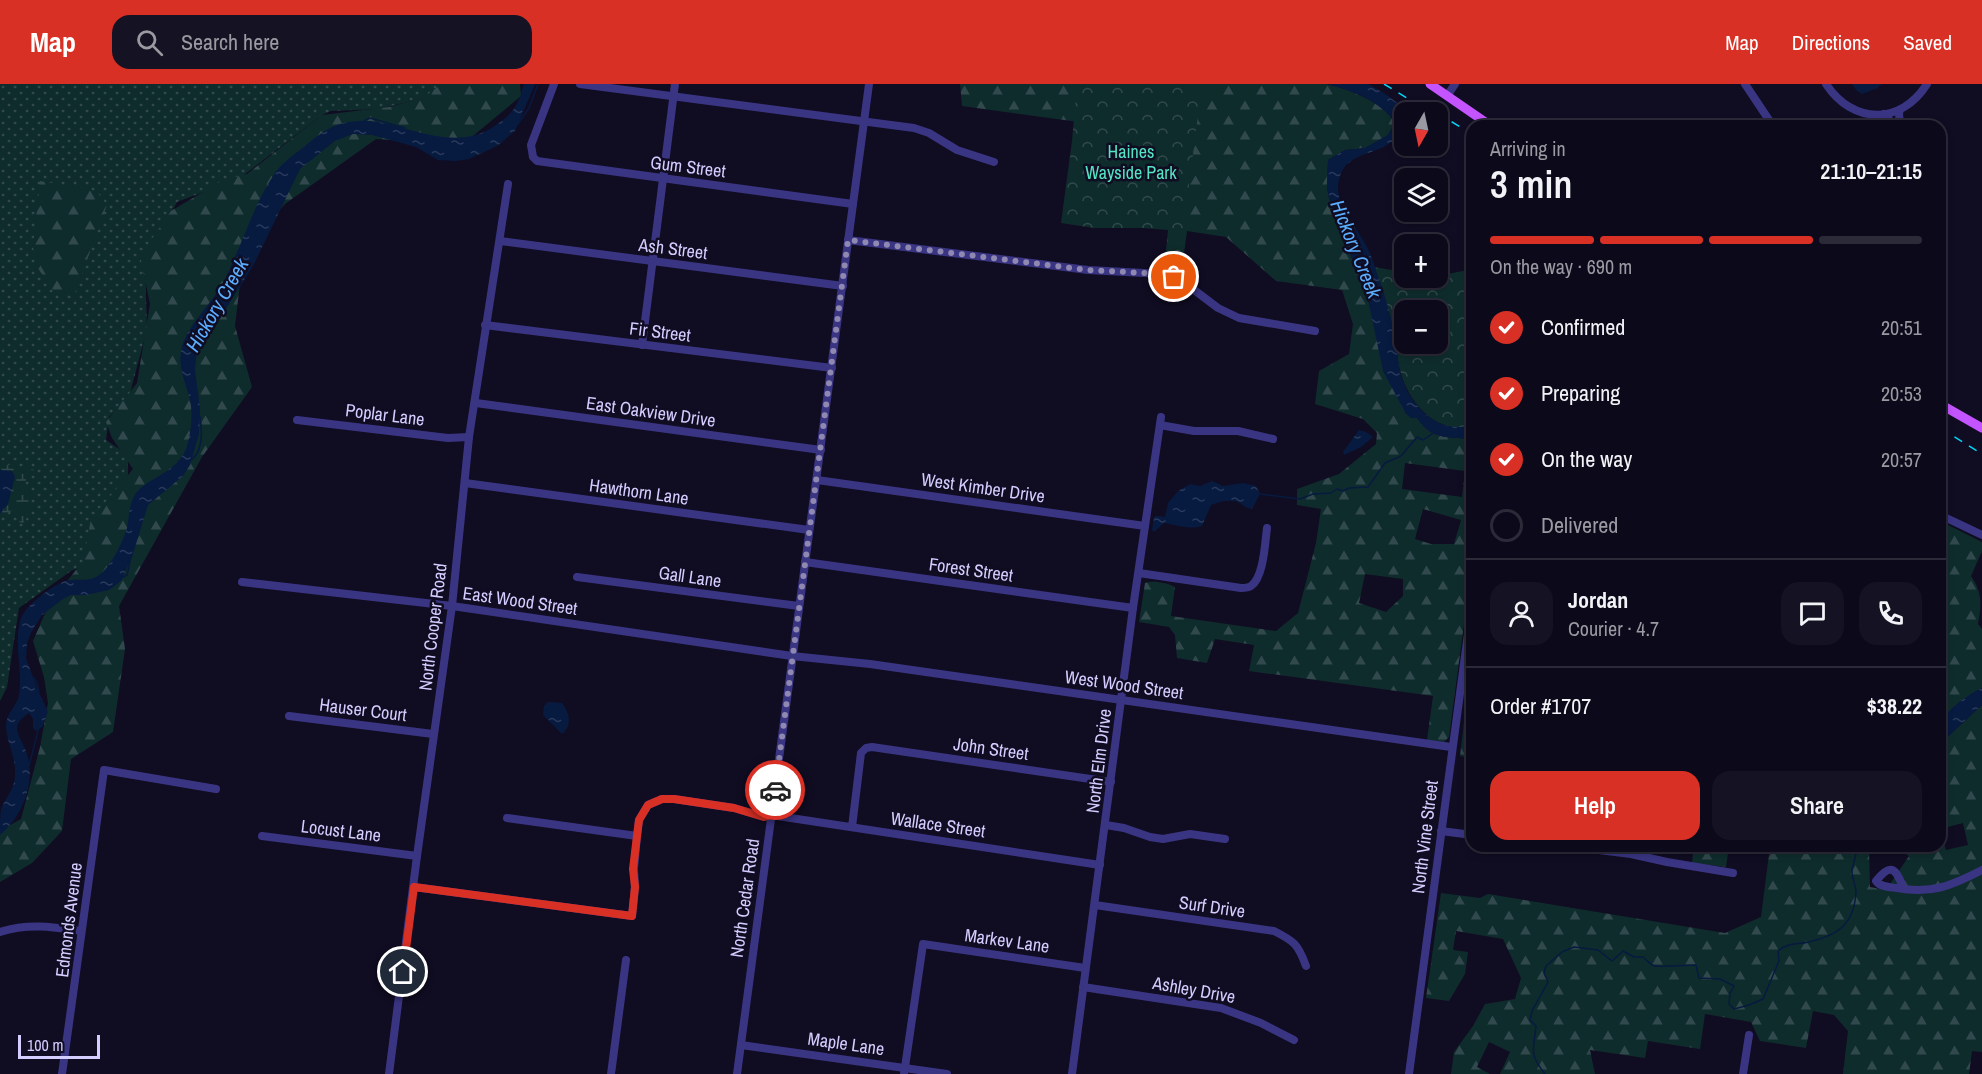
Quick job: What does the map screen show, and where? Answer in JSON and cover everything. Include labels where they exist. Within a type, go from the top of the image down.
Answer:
[{"type":"main road","points":[[1430,84],[1482,120]]},
{"type":"main road","points":[[1946,407],[1982,428]]},
{"type":"street","name":"Gum Street","points":[[554,84],[531,145],[533,157],[541,163],[853,204]]},
{"type":"street","points":[[580,84],[914,128],[929,132],[957,150],[994,162]]},
{"type":"street","points":[[642,345],[675,84]]},
{"type":"street","name":"North Cedar Road","points":[[737,1074],[869,84]]},
{"type":"street","points":[[1447,96],[1455,84]]},
{"type":"street","points":[[1745,84],[1769,120]]},
{"type":"street","points":[[1826,84],[1841,102],[1853,110],[1868,115],[1900,110],[1918,97],[1927,84]]},
{"type":"street","points":[[1900,110],[1900,120]]},
{"type":"street","points":[[1884,114],[1888,120]]},
{"type":"street","name":"North Cooper Road","points":[[389,1074],[452,606],[469,437],[508,184]]},
{"type":"street","points":[[848,240],[1088,270],[1163,274],[1181,280],[1218,308],[1239,318],[1316,331]]},
{"type":"street","name":"Ash Street","points":[[500,242],[843,286]]},
{"type":"street","name":"Fir Street","points":[[485,325],[832,368]]},
{"type":"street","name":"East Oakview Drive","points":[[476,403],[821,450]]},
{"type":"street","name":"Poplar Lane","points":[[297,420],[448,438],[469,437]]},
{"type":"street","name":"North Elm Drive","points":[[1072,1074],[1160,421],[1194,431],[1238,431],[1273,439]]},
{"type":"street","name":"West Kimber Drive","points":[[817,480],[1145,526]]},
{"type":"street","name":"Hawthorn Lane","points":[[465,483],[809,530]]},
{"type":"street","points":[[1946,518],[1982,535]]},
{"type":"street","points":[[1139,573],[1241,588],[1251,586],[1258,578],[1261,568],[1267,528]]},
{"type":"street","name":"Forest Street","points":[[805,562],[1133,608]]},
{"type":"street","name":"Gall Lane","points":[[577,577],[799,606]]},
{"type":"street","name":"East Wood Street","points":[[242,582],[452,606],[792,656]]},
{"type":"street","name":"North Vine Street","points":[[1410,1074],[1466,645]]},
{"type":"street","name":"West Wood Street","points":[[792,656],[870,664],[1451,747]]},
{"type":"street","name":"Hauser Court","points":[[289,716],[433,734]]},
{"type":"street","name":"John Street","points":[[852,827],[861,753],[866,748],[872,747],[1111,782]]},
{"type":"street","name":"Edmonds Avenue","points":[[62,1074],[104,770],[216,789]]},
{"type":"street","name":"Wallace Street","points":[[414,887],[632,916],[635,887],[633,869],[643,810],[655,800],[662,799],[734,808],[764,817],[771,815],[1101,865]]},
{"type":"street","points":[[507,818],[637,836]]},
{"type":"street","points":[[1106,825],[1163,839],[1190,834],[1225,839]]},
{"type":"street","points":[[1441,831],[1466,834]]},
{"type":"street","name":"Locust Lane","points":[[262,836],[417,856]]},
{"type":"street","points":[[1615,852],[1733,873]]},
{"type":"street","points":[[1904,889],[1934,890],[1956,883],[1982,870]]},
{"type":"street","name":"Surf Drive","points":[[1095,905],[1274,931],[1287,937],[1300,948],[1306,966]]},
{"type":"street","points":[[0,932],[36,925],[81,930]]},
{"type":"street","name":"Markev Lane","points":[[904,1071],[923,944],[1085,968]]},
{"type":"street","points":[[611,1074],[626,960]]},
{"type":"street","name":"Ashley Drive","points":[[1083,987],[1221,1008],[1261,1023],[1294,1040]]},
{"type":"street","points":[[1743,1074],[1749,1035]]},
{"type":"street","name":"Maple Lane","points":[[741,1045],[904,1071],[947,1074]]},
{"type":"green space","points":[[0,84],[445,84],[435,94],[378,109],[331,111],[322,115],[240,178],[177,202],[145,260],[147,329],[129,397],[109,417],[106,440],[128,455],[128,484],[99,559],[71,571],[19,608],[7,687],[0,701]]},
{"type":"green space","points":[[442,84],[520,84],[521,96],[462,145],[376,139],[285,204],[244,249],[235,326],[252,387],[202,457],[119,606],[125,649],[113,732],[71,759],[62,831],[32,863],[0,882],[0,831],[21,819],[40,747],[48,703],[44,677],[33,641],[49,604],[83,561],[91,519],[133,469],[112,438],[106,422],[137,383],[150,304],[140,256],[171,211],[221,181],[247,174],[322,115],[389,107],[422,98]]},
{"type":"green space","points":[[960,84],[1181,84],[1079,122],[962,106]]},
{"type":"green space","name":"Haines Wayside Park","points":[[1077,84],[1202,84],[1185,216],[1187,231],[1181,276],[1164,271],[1168,230],[1094,228],[1061,223]]},
{"type":"green space","points":[[1196,84],[1326,84],[1365,98],[1382,109],[1394,122],[1388,135],[1365,148],[1345,150],[1328,160],[1327,188],[1345,244],[1361,277],[1417,418],[1435,434],[1466,439],[1466,610],[1449,737],[1444,742],[1427,740],[1433,696],[1249,671],[1254,645],[1215,639],[1207,663],[1177,658],[1175,635],[1169,627],[1139,622],[1145,583],[1156,582],[1175,587],[1171,616],[1276,631],[1298,613],[1316,543],[1321,509],[1297,505],[1297,489],[1339,474],[1376,444],[1377,433],[1363,419],[1315,404],[1319,371],[1349,354],[1353,324],[1342,290],[1276,281],[1226,237],[1187,231],[1182,228]],"holes":[[[1405,463],[1465,471],[1462,497],[1402,489]],[[1423,509],[1461,520],[1454,544],[1431,544],[1415,539]],[[1365,574],[1403,579],[1403,596],[1386,612],[1359,603]]]},
{"type":"green space","points":[[40,181],[83,188],[98,193],[107,205],[75,293],[65,295],[55,293],[35,264],[33,246]]},
{"type":"green space","points":[[1374,267],[1394,270],[1394,288],[1448,288],[1448,274],[1466,270],[1466,426],[1447,426],[1427,415],[1411,396],[1398,362],[1397,354],[1448,354],[1448,300],[1394,300],[1394,330]]},
{"type":"green space","points":[[11,464],[34,470],[32,476],[26,479],[25,484],[30,494],[30,514],[23,523],[19,522],[16,511],[13,510],[0,517],[0,468]]},
{"type":"green space","points":[[1946,524],[1982,542],[1982,551],[1971,576],[1980,599],[1978,624],[1982,629],[1982,688],[1946,717]]},
{"type":"green space","points":[[1982,705],[1982,1052],[1972,1051],[1969,1074],[1843,1074],[1848,1031],[1834,1015],[1813,1011],[1806,1048],[1760,1041],[1751,1022],[1705,1014],[1700,1049],[1648,1041],[1645,1058],[1590,1050],[1595,1074],[1500,1074],[1510,1052],[1489,1042],[1477,1067],[1490,1074],[1451,1074],[1454,1052],[1473,1026],[1485,1004],[1515,999],[1521,978],[1503,939],[1456,931],[1453,950],[1468,952],[1465,974],[1449,1001],[1426,998],[1441,893],[1480,898],[1488,894],[1725,933],[1761,917],[1769,852],[1869,852],[1870,887],[1886,890],[1909,856],[1904,852],[1946,852],[1946,850],[1968,845],[1963,823],[1946,827],[1946,738]]},
{"type":"green space","points":[[1466,706],[1466,757],[1460,756]]},
{"type":"green space","points":[[1693,852],[1728,852],[1726,867],[1692,863]]},
{"type":"water","points":[[524,84],[535,84],[515,131],[497,146],[469,159],[438,160],[416,147],[372,135],[353,134],[335,141],[300,169],[253,266],[197,350],[195,370],[200,408],[199,434],[190,465],[183,476],[148,505],[132,557],[121,581],[109,590],[86,595],[71,595],[63,599],[42,615],[31,633],[27,643],[26,658],[48,712],[42,727],[36,731],[29,713],[21,719],[17,728],[26,751],[30,776],[21,809],[8,828],[0,835],[1,809],[15,776],[6,722],[19,695],[18,637],[21,618],[34,602],[60,583],[96,577],[106,569],[122,541],[136,493],[176,464],[182,457],[188,443],[191,418],[190,400],[181,364],[183,343],[191,327],[222,286],[260,199],[276,172],[288,159],[322,133],[343,123],[371,121],[450,138],[481,133],[512,112],[518,103]]},
{"type":"water","points":[[1326,84],[1368,84],[1396,102],[1394,102],[1394,122],[1383,109],[1355,93]]},
{"type":"water","points":[[1852,84],[1882,84],[1862,94]]},
{"type":"water","points":[[1394,125],[1394,140],[1386,146],[1356,158],[1343,170],[1338,186],[1341,204],[1366,245],[1373,262],[1394,332],[1394,354],[1397,354],[1404,384],[1417,405],[1436,421],[1447,426],[1466,426],[1466,439],[1435,434],[1417,418],[1411,418],[1406,414],[1383,371],[1365,285],[1345,244],[1329,198],[1328,160],[1345,150],[1365,148],[1388,135]]},
{"type":"water","points":[[1359,430],[1373,437],[1361,447],[1344,455],[1343,452]]},
{"type":"water","points":[[0,470],[12,471],[15,477],[8,504],[0,514]]},
{"type":"water","points":[[1212,481],[1223,486],[1244,483],[1256,486],[1260,494],[1252,509],[1231,501],[1211,505],[1202,526],[1187,527],[1164,523],[1154,532],[1152,530],[1154,517],[1165,517],[1168,503],[1178,491],[1190,484],[1200,486]]},
{"type":"water","points":[[1982,688],[1982,705],[1946,738],[1946,714]]},
{"type":"water","points":[[548,702],[562,703],[566,710],[569,723],[562,734],[543,715],[544,706]]},
{"type":"waterway","name":"Hickory Creek","points":[[518,124],[529,108],[538,84]]},
{"type":"waterway","name":"Hickory Creek","points":[[364,121],[370,118],[405,128]]},
{"type":"waterway","name":"Hickory Creek","points":[[191,460],[200,446],[200,417]]},
{"type":"waterway","points":[[1260,494],[1300,499],[1313,494],[1331,493],[1337,489],[1343,491],[1349,488],[1368,487],[1385,463],[1401,456],[1417,437],[1423,440],[1432,434]]},
{"type":"waterway","name":"Hickory Creek","points":[[121,578],[127,575],[131,557]]},
{"type":"waterway","name":"Hickory Creek","points":[[34,678],[39,693]]},
{"type":"waterway","name":"Hickory Creek","points":[[29,766],[39,727]]},
{"type":"waterway","points":[[1545,1074],[1534,1056],[1536,1026],[1530,1020],[1532,1011],[1548,982],[1544,973],[1546,966],[1562,952],[1574,947],[1598,950],[1612,961],[1623,951],[1634,957],[1643,957],[1655,966],[1696,965],[1699,978],[1720,979],[1734,986],[1730,993],[1729,1004],[1734,1009],[1749,1005],[1763,999],[1779,961],[1778,951],[1789,945],[1828,936],[1843,927],[1848,920],[1855,903],[1856,892],[1852,869],[1856,852]]},
{"type":"railway","points":[[1384,84],[1414,102]]},
{"type":"railway","points":[[1448,120],[1466,130]]},
{"type":"railway","points":[[1946,432],[1982,454]]},
{"type":"way so far","points":[[775,790],[848,240],[1088,270],[1163,274],[1174,277]]},
{"type":"route","points":[[403,972],[414,887],[632,916],[635,887],[633,869],[639,820],[648,805],[655,800],[674,799],[734,808],[764,817],[771,815],[775,790]]}]
